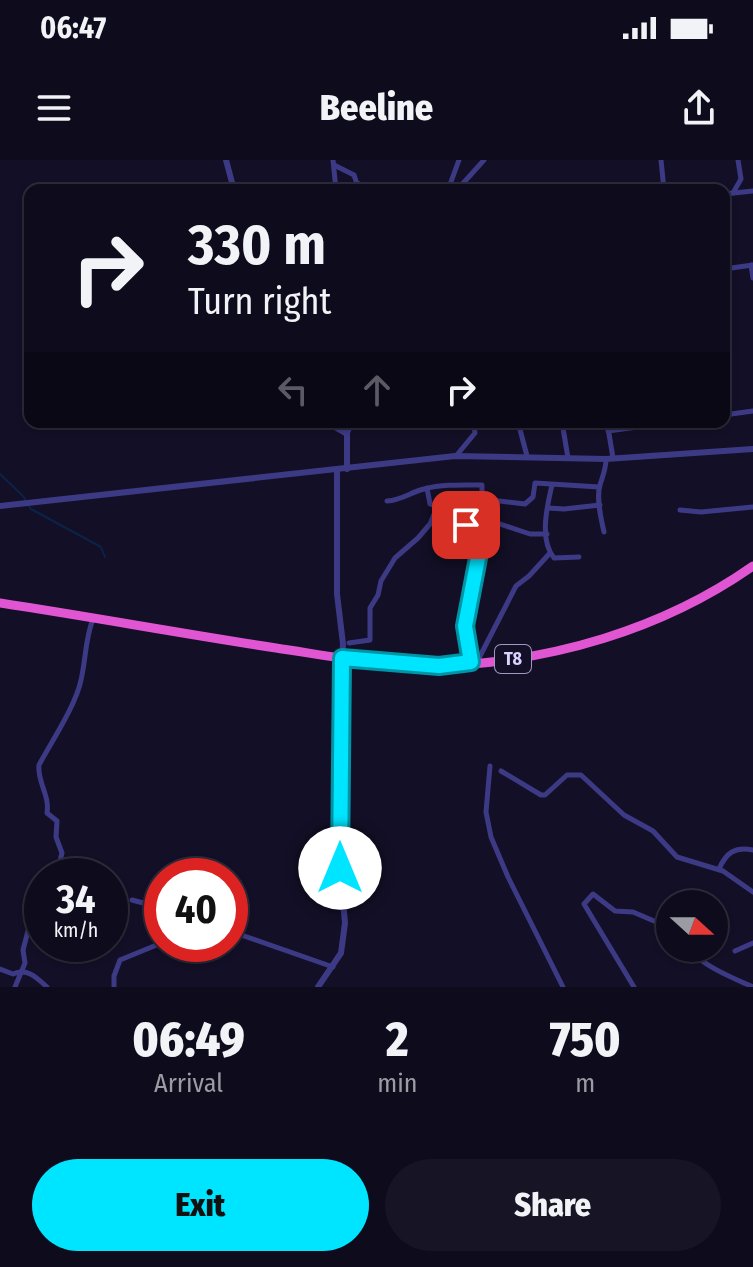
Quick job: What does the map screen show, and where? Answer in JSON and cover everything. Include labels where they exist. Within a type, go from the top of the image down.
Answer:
[{"type":"highway","name":"T8","points":[[2,606],[342,658],[439,666],[548,654],[619,633],[682,607],[753,566]]},
{"type":"street","points":[[226,160],[232,184]]},
{"type":"street","points":[[450,184],[459,160]]},
{"type":"street","points":[[462,184],[484,160]]},
{"type":"street","points":[[661,160],[663,184]]},
{"type":"street","points":[[733,193],[741,179],[738,160]]},
{"type":"street","points":[[334,162],[354,175],[357,184]]},
{"type":"street","points":[[334,162],[336,184]]},
{"type":"street","points":[[730,193],[753,191]]},
{"type":"street","points":[[730,268],[752,265],[753,278]]},
{"type":"street","points":[[730,414],[753,411]]},
{"type":"street","points":[[336,428],[347,434]]},
{"type":"street","points":[[347,469],[350,428]]},
{"type":"street","points":[[455,456],[475,433],[473,428]]},
{"type":"street","points":[[520,428],[527,456]]},
{"type":"street","points":[[563,428],[568,458]]},
{"type":"street","points":[[604,532],[599,487],[610,458],[608,428]]},
{"type":"street","points":[[608,431],[630,428]]},
{"type":"street","points":[[0,506],[455,456],[610,458],[753,449]]},
{"type":"street","points":[[318,987],[341,953],[345,923],[340,868],[343,644],[337,594],[337,469]]},
{"type":"street","points":[[481,499],[525,504],[533,497],[535,483],[599,487]]},
{"type":"street","points":[[387,501],[396,501],[443,485],[482,485],[482,520]]},
{"type":"street","points":[[552,485],[547,534],[550,553],[554,558],[579,557]]},
{"type":"street","points":[[427,488],[430,504],[530,534],[547,534]]},
{"type":"street","points":[[548,508],[600,505]]},
{"type":"street","points":[[680,510],[701,512],[753,507]]},
{"type":"street","points":[[349,643],[370,640],[370,608],[378,595],[381,581],[395,558],[418,538],[435,512],[442,508]]},
{"type":"street","points":[[463,513],[478,558],[465,626],[474,662]]},
{"type":"street","points":[[474,662],[516,586],[550,553]]},
{"type":"street","points":[[61,858],[56,837],[57,821],[47,813],[48,801],[38,774],[39,765],[68,714],[81,683],[86,635],[93,619]]},
{"type":"street","points":[[490,766],[486,812],[491,837],[563,987]]},
{"type":"street","points":[[501,771],[541,795],[545,795],[567,775],[581,775],[624,815],[653,831],[677,857],[719,869],[753,892]]},
{"type":"street","points":[[719,869],[733,850],[739,847],[753,850]]},
{"type":"street","points":[[634,987],[584,904],[593,894],[615,911],[633,912],[656,921]]},
{"type":"street","points":[[132,900],[144,903]]},
{"type":"street","points":[[248,937],[333,967]]},
{"type":"street","points":[[735,951],[753,943]]},
{"type":"street","points":[[114,987],[120,960],[144,950]]},
{"type":"street","points":[[15,987],[25,962]]},
{"type":"street","points":[[702,962],[753,987]]},
{"type":"street","points":[[0,969],[13,974],[28,972],[47,987]]},
{"type":"waterway","points":[[0,474],[23,496],[31,509],[101,547],[105,557]]},
{"type":"route","points":[[340,868],[342,658],[439,666],[471,662],[465,626],[478,558],[466,525]]}]
